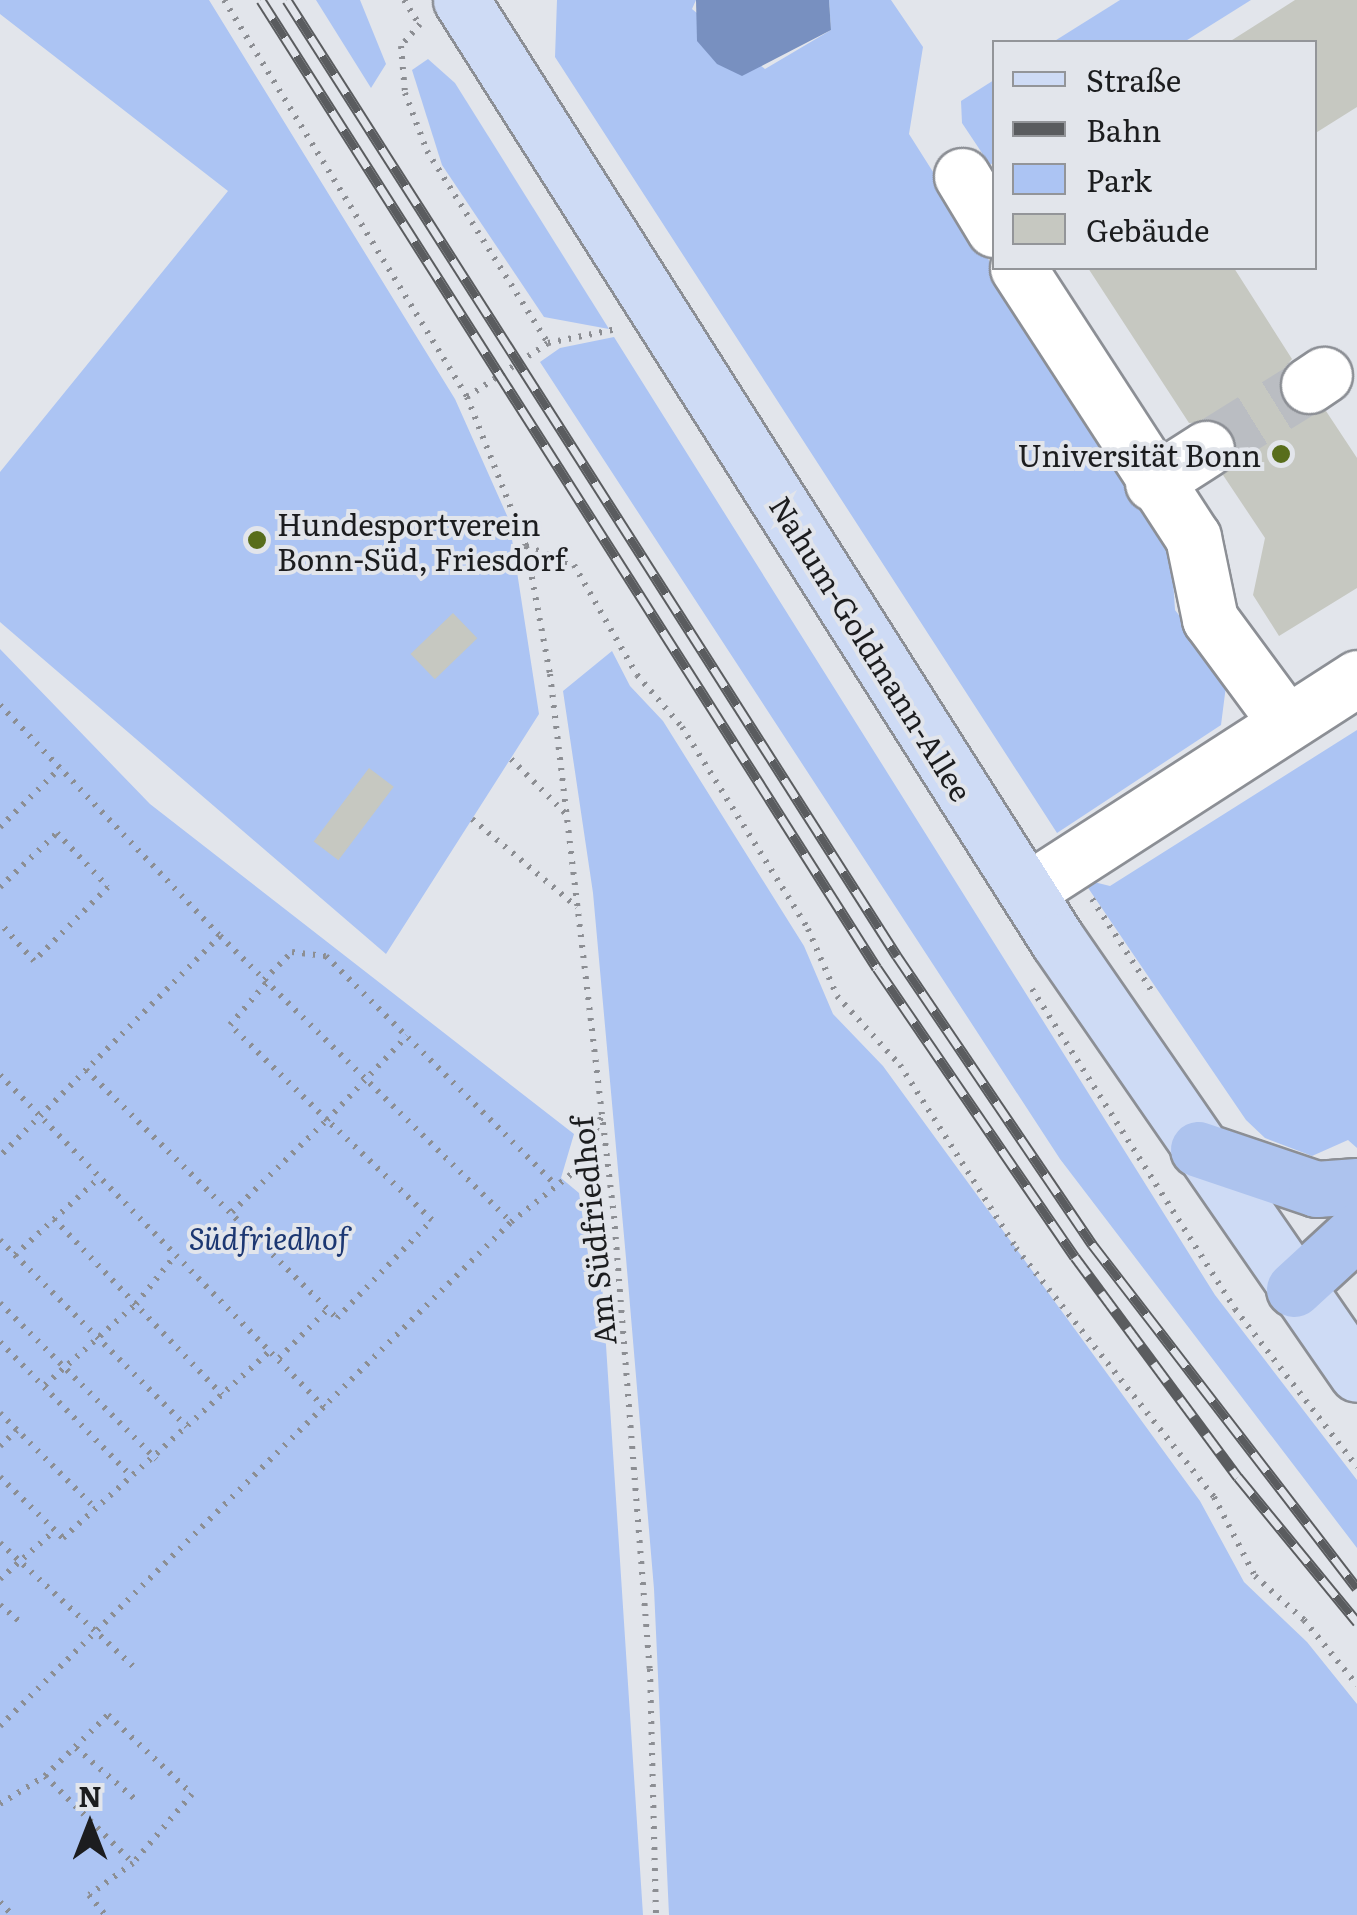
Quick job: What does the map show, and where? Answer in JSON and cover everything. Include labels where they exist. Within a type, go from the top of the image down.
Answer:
[{"type":"highway","points":[[1198,1149],[1316,1189],[1357,1186]]},
{"type":"highway","points":[[1294,1288],[1357,1231]]},
{"type":"main road","name":"Nahum-Goldmann-Allee","points":[[440,12],[1047,878],[1198,1149],[1357,1374]]},
{"type":"lane","points":[[962,176],[992,226]]},
{"type":"lane","points":[[1019,270],[1153,483],[1192,537],[1210,620],[1286,722]]},
{"type":"lane","points":[[1153,483],[1206,449]]},
{"type":"lane","points":[[1047,878],[1357,678]]},
{"type":"path","name":"Am Südfriedhof","points":[[224,0],[468,397],[526,546],[568,816],[603,1114],[650,1670],[656,1915]]},
{"type":"path","points":[[440,12],[401,46],[405,93],[427,152],[548,343]]},
{"type":"path","points":[[468,397],[548,343],[616,330]]},
{"type":"path","points":[[526,546],[574,565],[637,674],[682,727],[808,929],[837,996],[900,1065],[1016,1248],[1214,1498],[1255,1576],[1304,1620],[1357,1685]]},
{"type":"path","points":[[0,705],[220,936],[511,1222]]},
{"type":"path","points":[[511,759],[568,816]]},
{"type":"path","points":[[0,827],[60,768]]},
{"type":"path","points":[[472,819],[578,908]]},
{"type":"path","points":[[0,887],[57,832],[108,887],[34,961],[0,924]]},
{"type":"path","points":[[1047,878],[1161,1004]]},
{"type":"path","points":[[0,1156],[220,936]]},
{"type":"path","points":[[86,1070],[337,1318],[432,1220],[230,1024],[292,952],[316,950],[341,967],[554,1183]]},
{"type":"path","points":[[232,1212],[328,1120],[407,1036]]},
{"type":"path","points":[[0,1075],[172,1258],[271,1350],[324,1406]]},
{"type":"path","points":[[0,1726],[93,1629],[511,1222],[554,1183],[578,1168],[603,1114]]},
{"type":"path","points":[[15,1255],[98,1179]]},
{"type":"path","points":[[54,1219],[222,1395]]},
{"type":"path","points":[[0,1240],[187,1427]]},
{"type":"path","points":[[45,1385],[136,1304],[172,1258]]},
{"type":"path","points":[[0,1303],[156,1459]]},
{"type":"path","points":[[279,1358],[328,1309]]},
{"type":"path","points":[[1235,1309],[1357,1467]]},
{"type":"path","points":[[0,1342],[132,1477]]},
{"type":"path","points":[[0,1478],[62,1538],[156,1459],[271,1350]]},
{"type":"path","points":[[0,1413],[96,1509]]},
{"type":"path","points":[[0,1446],[17,1430]]},
{"type":"path","points":[[0,1579],[54,1531]]},
{"type":"path","points":[[0,1543],[133,1666]]},
{"type":"path","points":[[0,1606],[20,1622]]},
{"type":"path","points":[[0,1804],[45,1776],[108,1716],[192,1794],[133,1863],[89,1895],[106,1915]]},
{"type":"path","points":[[76,1748],[136,1800]]},
{"type":"path","points":[[45,1776],[133,1863]]},
{"type":"path","points":[[0,1902],[12,1915]]},
{"type":"green space","name":"Hundesportverein Bonn-Süd, Friesdorf","points":[[0,0],[209,0],[455,399],[509,520],[539,714],[386,954],[0,622],[0,472],[228,191],[0,14]]},
{"type":"green space","points":[[316,0],[360,0],[386,64],[371,88]]},
{"type":"green space","points":[[557,0],[696,0],[692,9],[765,69],[831,30],[829,0],[891,0],[923,47],[909,134],[1171,548],[1175,610],[1227,678],[1221,725],[1057,833],[555,57]]},
{"type":"green space","points":[[1120,0],[1251,0],[1187,40],[1056,40]]},
{"type":"green space","points":[[428,59],[455,83],[609,329],[544,317],[442,165],[412,70]]},
{"type":"green space","points":[[992,81],[990,165],[962,123],[961,101]]},
{"type":"green space","points":[[614,337],[1215,1295],[1357,1480],[1357,1548],[1060,1159],[540,362],[560,348]]},
{"type":"green space","name":"Südfriedhof","points":[[0,649],[150,804],[574,1134],[561,1178],[579,1193],[588,1254],[601,1268],[643,1915],[0,1915]]},
{"type":"green space","points":[[612,651],[630,686],[663,721],[804,946],[833,1014],[883,1066],[1200,1501],[1244,1582],[1307,1642],[1357,1704],[1357,1915],[669,1915],[654,1589],[626,1258],[593,893],[563,691]]},
{"type":"green space","points":[[1357,730],[1357,1148],[1348,1140],[1312,1156],[1265,1138],[1246,1120],[1082,879],[1110,886]]},
{"type":"shaded area","points":[[696,0],[829,0],[831,30],[742,76],[717,64],[697,41]]},
{"type":"building","points":[[1295,0],[1357,0],[1357,107],[1317,132],[1317,40],[1232,40]]},
{"type":"building","name":"Universität Bonn","points":[[1089,270],[1235,270],[1292,359],[1281,372],[1283,401],[1296,413],[1326,411],[1357,458],[1357,588],[1279,636],[1253,595],[1265,538],[1223,475],[1234,462],[1233,433],[1219,421],[1189,423]]},
{"type":"building","points":[[453,613],[477,638],[435,679],[411,654]]},
{"type":"building","points":[[369,768],[394,787],[338,860],[314,841]]},
{"type":"tunnel","points":[[1206,449],[1309,385]]},
{"type":"railway","points":[[261,0],[877,968],[1075,1257],[1238,1477],[1357,1622]]},
{"type":"railway","points":[[287,0],[897,956],[1092,1244],[1357,1588]]},
{"type":"place","name":"Universität Bonn","points":[[1281,454]]},
{"type":"place","name":"Hundesportverein Bonn-Süd, Friesdorf","points":[[257,540]]}]
